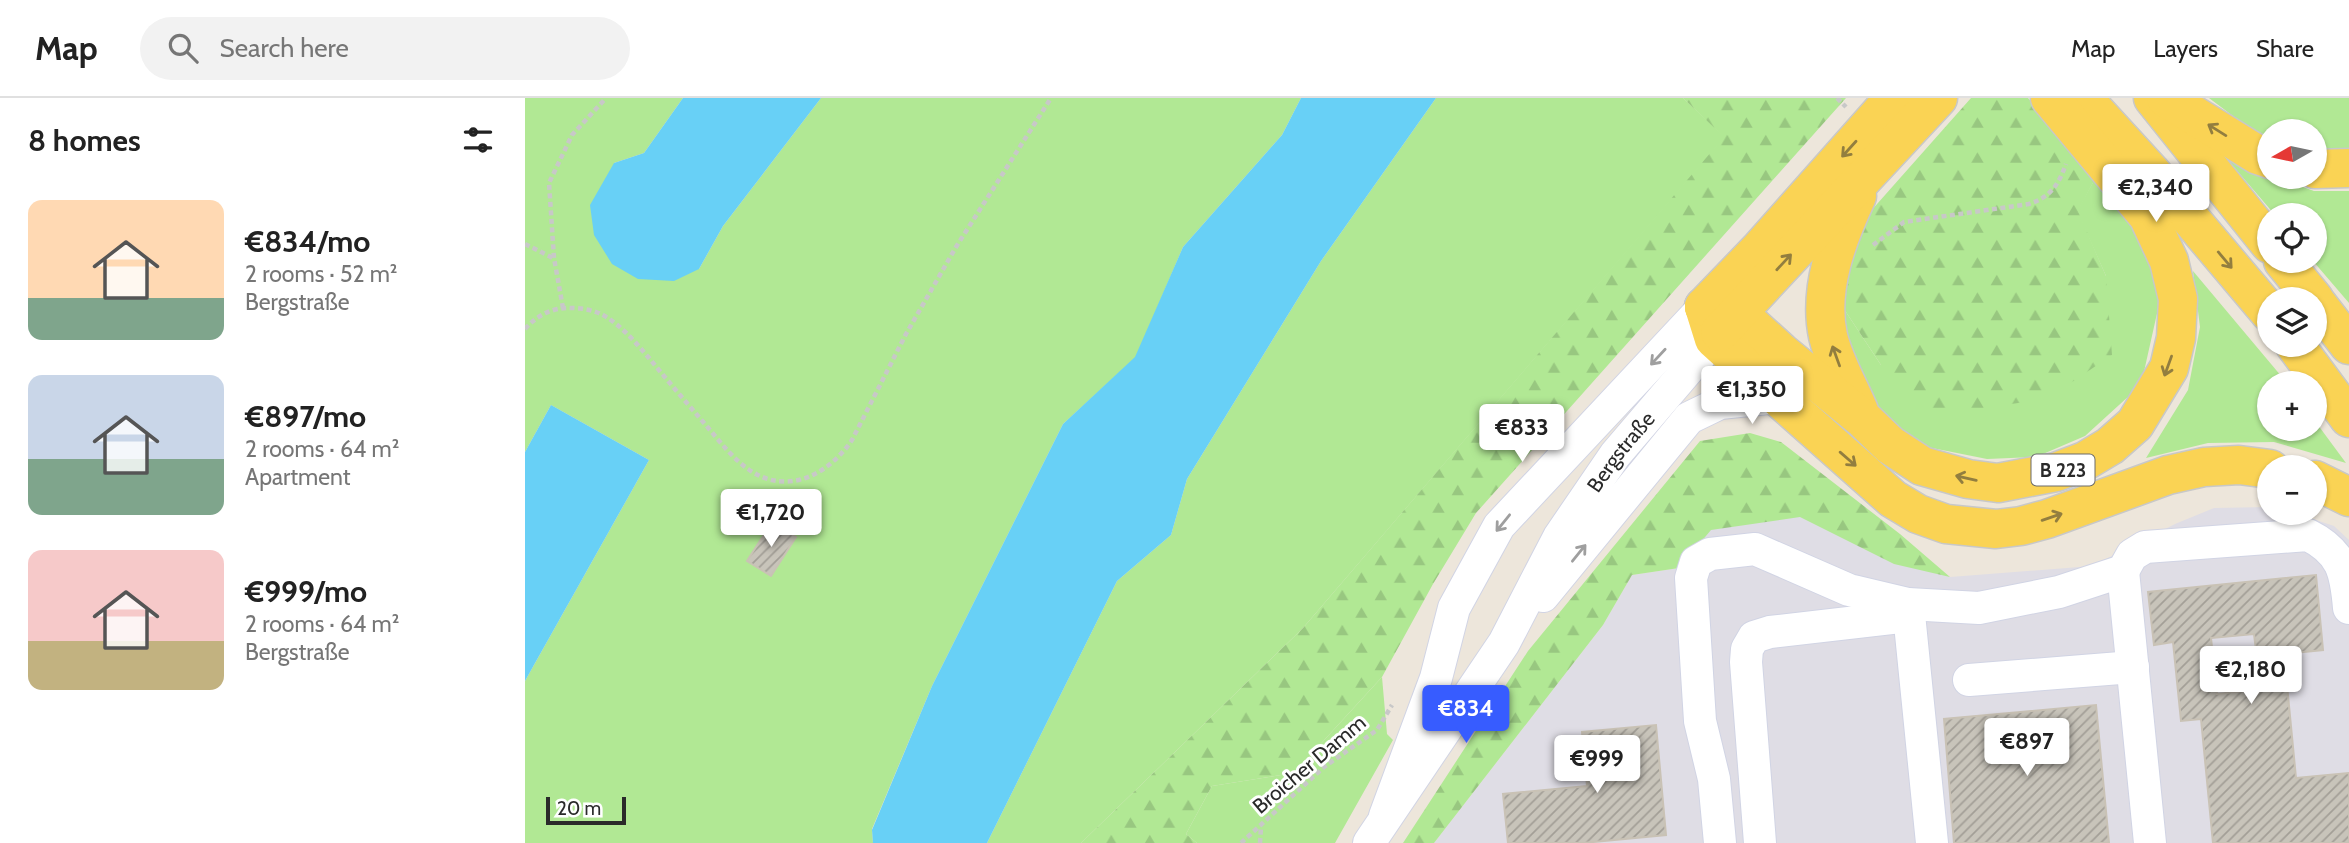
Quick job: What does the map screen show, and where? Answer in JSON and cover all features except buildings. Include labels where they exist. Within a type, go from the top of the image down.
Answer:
[{"type":"main road","name":"Bergstraße","points":[[1719,319],[1759,250],[1894,98]]},
{"type":"main road","name":"Bergstraße","points":[[1719,319],[1871,169],[1938,98]]},
{"type":"main road","name":"B 223","points":[[1871,169],[1843,225],[1826,288],[1828,336],[1863,419],[1889,445],[1922,466],[1968,480],[1998,483],[2056,472],[2085,461],[2110,446],[2135,424],[2155,395],[2169,368],[2176,338],[2178,299],[2169,261],[2148,216],[2050,98]]},
{"type":"main road","points":[[2084,98],[2151,172],[2257,298]]},
{"type":"main road","points":[[2153,98],[2257,228]]},
{"type":"main road","points":[[2166,98],[2257,154]]},
{"type":"main road","points":[[2327,169],[2349,169]]},
{"type":"main road","points":[[2293,273],[2304,287]]},
{"type":"main road","points":[[2327,317],[2349,345]]},
{"type":"main road","points":[[1719,319],[1778,397],[1893,499],[1918,514],[1959,526],[1996,529],[2021,526],[2168,475],[2204,467],[2257,467]]},
{"type":"main road","points":[[1719,319],[1781,352],[1863,419]]},
{"type":"main road","points":[[2304,357],[2349,418]]},
{"type":"main road","points":[[2327,486],[2349,497]]},
{"type":"street","name":"Bergstraße","points":[[1369,843],[1504,643],[1566,527],[1615,456],[1719,319]]},
{"type":"street","name":"Bergstraße","points":[[1385,816],[1436,678],[1454,608],[1499,526],[1719,319]]},
{"type":"street","points":[[1504,643],[1689,418],[1720,403],[1778,397]]},
{"type":"street","points":[[2150,843],[2123,571],[2132,555],[2145,547],[2308,535],[2325,544],[2340,561],[2347,582],[2349,608]]},
{"type":"street","points":[[1720,843],[1714,779],[1700,721],[1691,578],[1696,562],[1710,554],[1755,549],[1849,590],[1909,610]]},
{"type":"street","points":[[1761,843],[1746,662],[1747,649],[1754,637],[1770,632],[1909,610],[1979,608],[2059,592],[2123,571]]},
{"type":"street","points":[[1909,610],[1932,843]]},
{"type":"street","points":[[1969,680],[2133,667]]},
{"type":"path","points":[[563,308],[554,258],[549,183],[572,135],[606,98]]},
{"type":"path","points":[[525,329],[546,312],[563,308],[581,308],[602,314],[625,332],[721,443],[749,470],[777,481],[790,482],[813,477],[842,455],[852,440],[906,334],[956,247],[1051,98]]},
{"type":"path","points":[[1870,247],[1904,222],[2043,200],[2061,178],[2066,164],[2065,157]]},
{"type":"path","points":[[525,244],[554,258]]},
{"type":"path","name":"Broicher Damm","points":[[1241,843],[1324,767],[1377,730],[1396,700]]},
{"type":"path","points":[[1260,843],[1261,826]]},
{"type":"shaded area","points":[[1753,472],[1950,577],[2092,566],[2175,524],[2214,508],[2257,507],[2257,525],[2327,524],[2334,526],[2349,540],[2349,843],[1434,843],[1603,625],[1632,575],[1679,568]]},
{"type":"green space","points":[[525,98],[683,98],[644,153],[614,163],[699,269],[723,226],[821,98],[1301,98],[1282,135],[1183,247],[1136,357],[1063,424],[932,686],[872,829],[873,843],[525,843],[525,681],[649,460],[551,405],[525,452]]},
{"type":"green space","points":[[1436,98],[1683,98],[1725,137],[1303,628],[1081,843],[987,843],[1117,581],[1171,535],[1187,479],[1321,261]]},
{"type":"green space","points":[[1683,98],[1846,98],[1476,513],[1382,677],[1294,773],[1212,786],[1186,834],[1197,843],[1081,843],[1303,628],[1724,137]]},
{"type":"green space","points":[[1971,98],[2028,98],[2096,177],[2078,211],[2106,276],[2112,355],[2047,399],[1934,415],[1881,365],[1840,303],[1854,230]]},
{"type":"green space","points":[[2209,98],[2349,98],[2349,148],[2327,150],[2327,119],[2257,119],[2257,131]]},
{"type":"green space","points":[[2227,159],[2257,170],[2257,189],[2349,191],[2349,303],[2323,273],[2327,273],[2327,203],[2265,203]]},
{"type":"green space","points":[[2096,177],[2137,222],[2160,300],[2141,385],[2085,436],[2036,457],[1987,459],[1927,447],[1880,415],[1853,366],[1840,303],[1881,365],[2106,276],[2077,211]]},
{"type":"green space","points":[[2193,271],[2257,347],[2257,357],[2265,357],[2277,371],[2257,371],[2257,441],[2327,441],[2327,437],[2346,463],[2327,457],[2327,455],[2274,442],[2208,443],[2146,458],[2188,390],[2200,327]]},
{"type":"green space","points":[[1750,433],[1781,442],[1900,534],[1950,577],[1894,564],[1800,517],[1711,530],[1679,568],[1632,575],[1603,625],[1434,843],[1403,843],[1528,651],[1700,441]]},
{"type":"green space","points":[[1382,677],[1387,734],[1393,740],[1335,843],[1197,843],[1186,834],[1212,786],[1294,773]]},
{"type":"water","points":[[683,98],[821,98],[723,226],[699,269],[674,281],[638,279],[612,264],[594,235],[590,205],[614,163],[644,153]]},
{"type":"water","points":[[1301,98],[1436,98],[1321,261],[1187,479],[1171,535],[1117,581],[987,843],[873,843],[872,830],[932,686],[1063,424],[1135,357],[1183,247],[1282,135]]},
{"type":"water","points":[[551,405],[649,460],[525,681],[525,452]]}]
